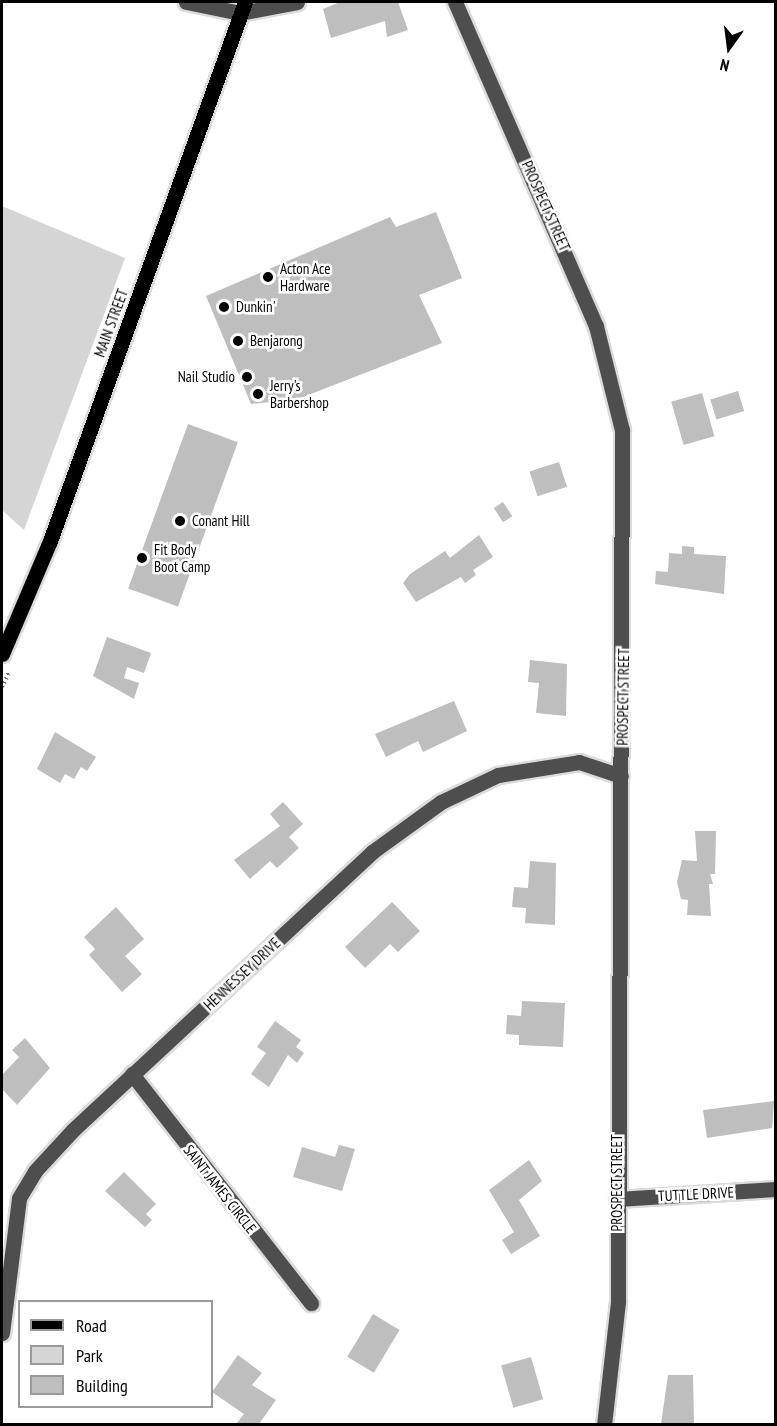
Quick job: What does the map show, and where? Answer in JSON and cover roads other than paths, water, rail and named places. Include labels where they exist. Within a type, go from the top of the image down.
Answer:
[{"type":"main road","name":"MAIN STREET","points":[[2,654],[58,520],[243,7]]},
{"type":"street","points":[[186,2],[243,7],[297,2]]},
{"type":"street","name":"PROSPECT STREET","points":[[455,2],[567,252],[611,374],[622,430],[626,495],[621,776],[618,1302],[604,1425]]},
{"type":"street","name":"HENNESSEY DRIVE","points":[[2,1333],[20,1198],[65,1138],[372,852],[441,802],[498,775],[540,766],[579,762],[621,776]]},
{"type":"street","name":"SAINT JAMES CIRCLE","points":[[132,1074],[311,1303]]},
{"type":"street","name":"TUTTLE DRIVE","points":[[617,1199],[776,1189]]},
{"type":"place","name":"Acton Ace Hardware","points":[[268,277]]},
{"type":"place","name":"Dunkin'","points":[[224,307]]},
{"type":"place","name":"Benjarong","points":[[238,341]]},
{"type":"place","name":"Nail Studio","points":[[247,377]]},
{"type":"place","name":"Jerry's Barbershop","points":[[258,394]]},
{"type":"place","name":"Conant Hill","points":[[180,521]]},
{"type":"place","name":"Fit Body Boot Camp","points":[[142,558]]}]
